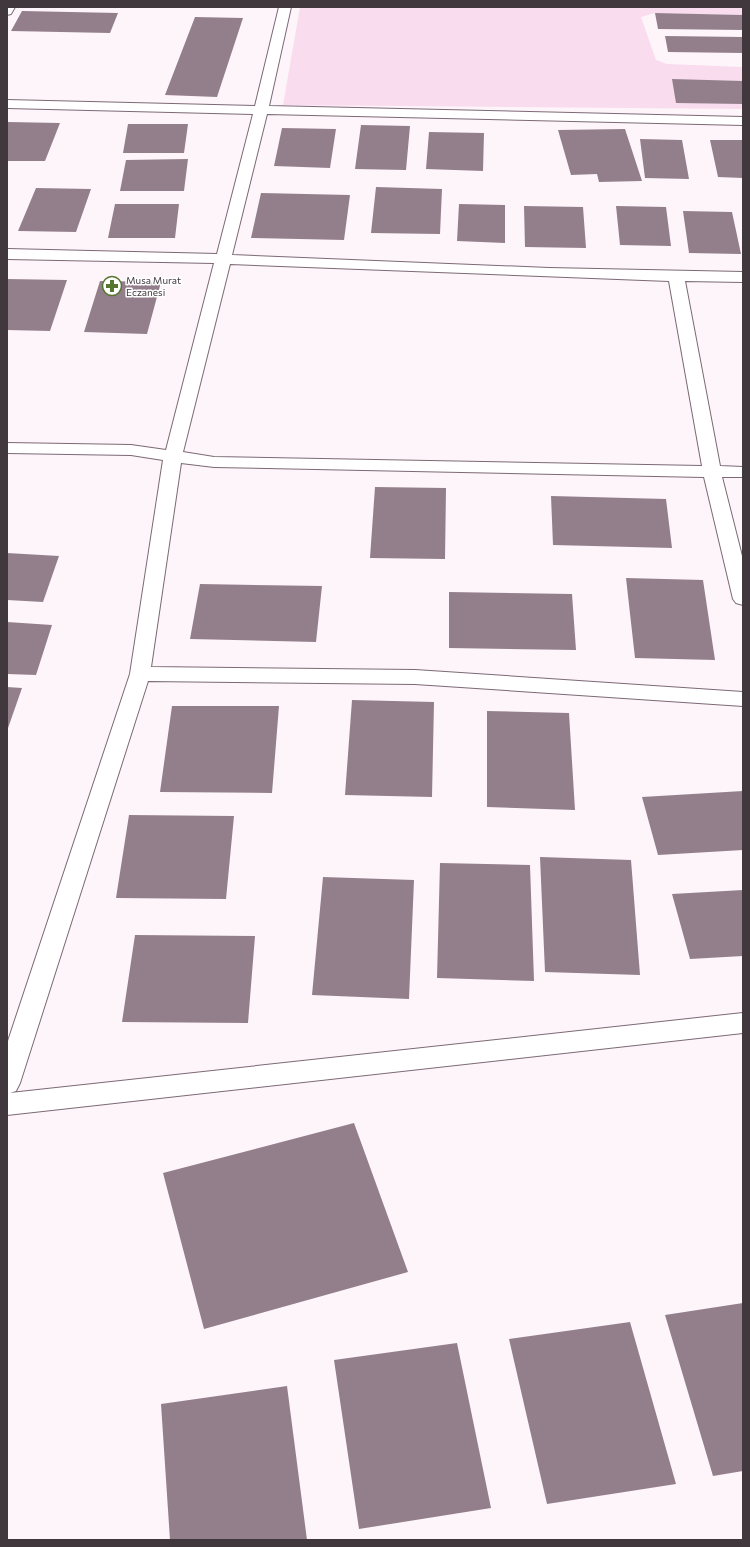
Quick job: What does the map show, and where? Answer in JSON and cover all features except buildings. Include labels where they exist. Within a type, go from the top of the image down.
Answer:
[{"type":"street","points":[[7,11],[9,7]]},
{"type":"street","points":[[7,1083],[140,674],[173,456],[261,110],[285,7]]},
{"type":"street","points":[[7,104],[743,121]]},
{"type":"street","points":[[7,254],[222,259],[676,277],[743,277]]},
{"type":"street","points":[[676,277],[712,472],[743,599]]},
{"type":"street","points":[[7,448],[131,450],[214,462],[743,472]]},
{"type":"street","points":[[140,674],[415,677],[743,699]]},
{"type":"street","points":[[7,1104],[743,1024]]},
{"type":"shaded area","points":[[300,7],[743,7],[743,15],[655,13],[641,17],[656,60],[667,64],[743,67],[743,109],[283,105]]},
{"type":"place","name":"Musa Murat Eczanesi","points":[[112,286]]}]
